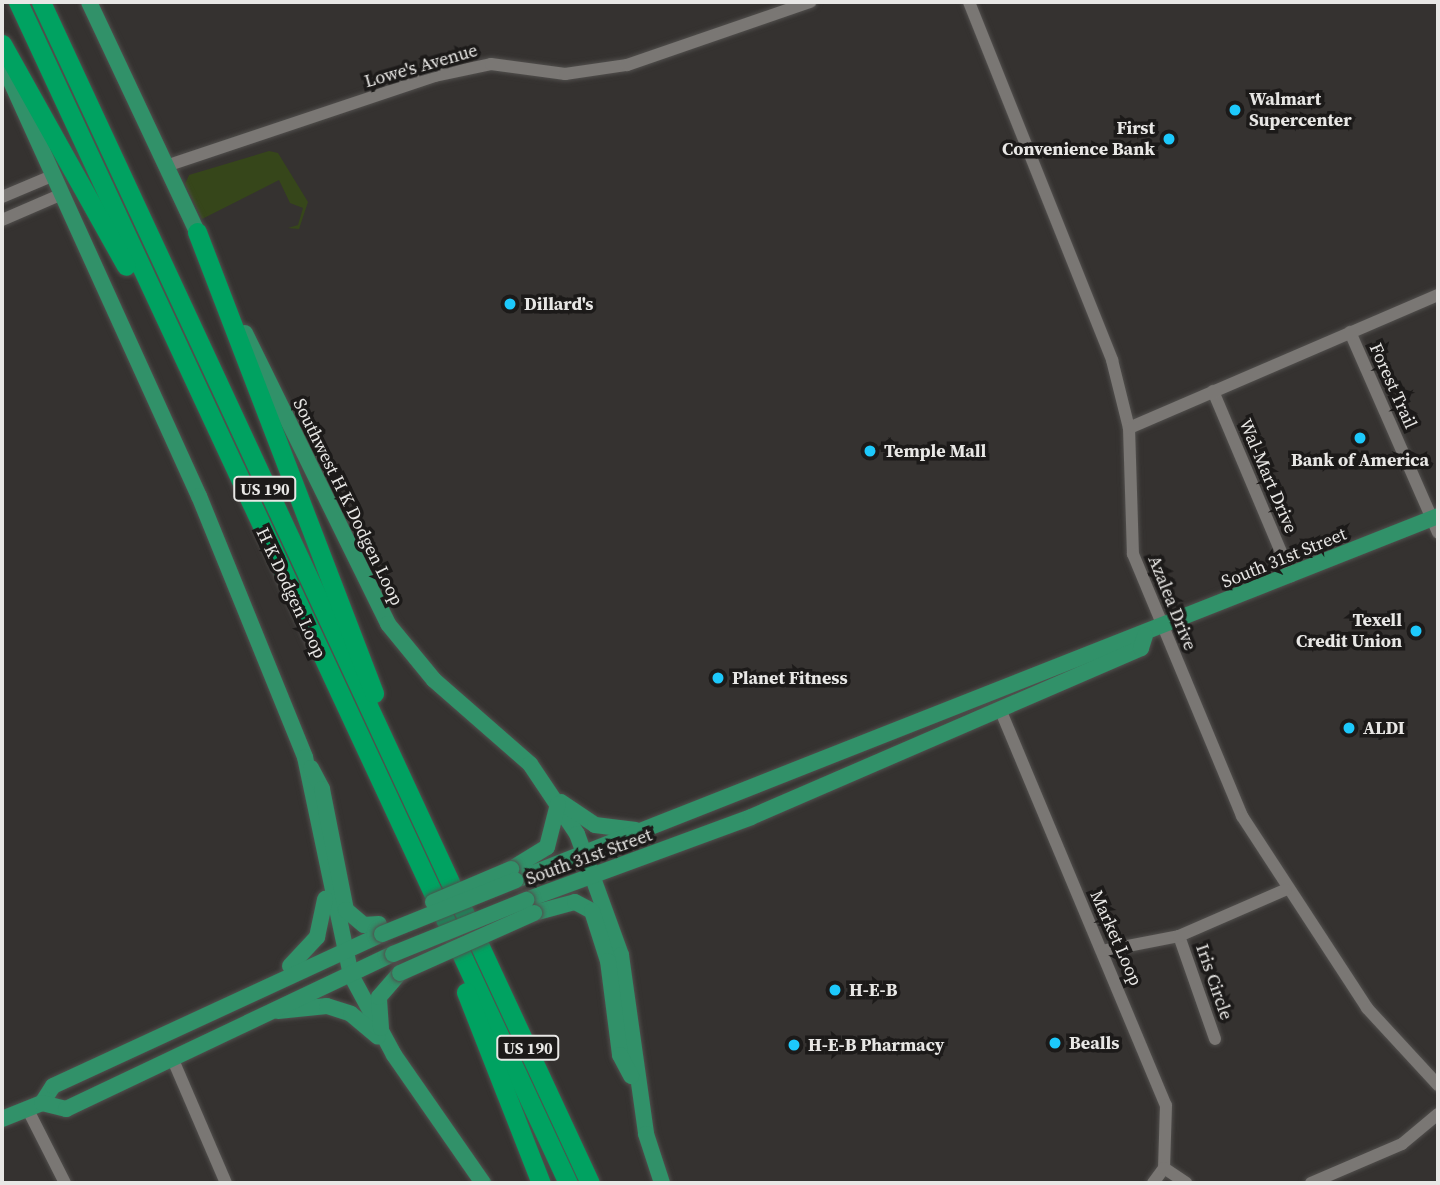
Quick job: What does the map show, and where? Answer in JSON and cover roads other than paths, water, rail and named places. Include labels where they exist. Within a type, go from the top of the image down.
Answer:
[{"type":"highway","name":"H K Dodgen Loop","points":[[18,2],[568,1183]]},
{"type":"highway","name":"H K Dodgen Loop","points":[[41,2],[592,1183]]},
{"type":"highway","points":[[2,44],[218,435]]},
{"type":"highway","points":[[197,232],[375,695],[495,974]]},
{"type":"highway","points":[[363,742],[541,1183]]},
{"type":"main road","name":"Southwest H K Dodgen Loop","points":[[89,2],[197,232],[388,624],[434,680],[530,764],[556,800],[584,851],[621,956],[638,1091],[662,1183]]},
{"type":"main road","points":[[2,62],[199,496],[305,757],[322,789],[346,910],[364,925],[381,929]]},
{"type":"main road","name":"South 31st Street","points":[[2,1119],[35,1105],[53,1086],[381,929],[514,875],[646,830],[1135,632],[1145,636],[1291,576],[1436,522]]},
{"type":"main road","name":"South 31st Street","points":[[35,1105],[66,1109],[173,1060],[261,1013],[393,954],[530,907],[594,874],[706,835],[1142,648],[1145,636]]},
{"type":"main road","points":[[305,757],[324,866],[342,948],[351,975],[386,1042],[483,1183]]},
{"type":"main road","points":[[514,875],[547,847],[556,800],[595,825],[646,830]]},
{"type":"main road","points":[[233,1000],[305,955],[325,916],[324,866]]},
{"type":"main road","points":[[386,1042],[379,997],[400,973],[530,907],[575,902],[596,919],[620,1055],[638,1091]]},
{"type":"main road","points":[[261,1013],[327,1006],[351,1014],[386,1042]]},
{"type":"street","name":"Lowe's Avenue","points":[[166,166],[435,76],[491,64],[565,74],[627,65],[810,2]]},
{"type":"street","name":"Azalea Drive","points":[[969,2],[1112,360],[1129,428],[1133,554],[1242,817],[1285,890],[1367,1008],[1436,1080]]},
{"type":"street","points":[[2,197],[52,176]]},
{"type":"street","points":[[2,220],[61,195]]},
{"type":"street","points":[[1129,428],[1438,295]]},
{"type":"street","name":"Forest Trail","points":[[1350,332],[1436,522]]},
{"type":"street","name":"Wal-Mart Drive","points":[[1213,391],[1291,576]]},
{"type":"street","name":"Market Loop","points":[[1000,709],[1166,1105],[1164,1168]]},
{"type":"street","points":[[1102,951],[1180,936],[1285,890]]},
{"type":"street","name":"Iris Circle","points":[[1180,936],[1215,1039]]},
{"type":"street","points":[[173,1060],[226,1183]]},
{"type":"street","points":[[35,1105],[65,1183]]},
{"type":"street","points":[[1311,1183],[1402,1144],[1438,1114]]},
{"type":"street","points":[[1153,1183],[1164,1168],[1186,1183]]},
{"type":"place","name":"Walmart Supercenter","points":[[1235,110]]},
{"type":"place","name":"First Convenience Bank","points":[[1169,139]]},
{"type":"place","name":"Dillard's","points":[[510,304]]},
{"type":"place","name":"Bank of America","points":[[1360,438]]},
{"type":"place","name":"Temple Mall","points":[[870,451]]},
{"type":"place","name":"Texell Credit Union","points":[[1416,631]]},
{"type":"place","name":"Planet Fitness","points":[[718,678]]},
{"type":"place","name":"ALDI","points":[[1349,728]]},
{"type":"place","name":"H-E-B","points":[[835,990]]},
{"type":"place","name":"Bealls","points":[[1055,1043]]},
{"type":"place","name":"H-E-B Pharmacy","points":[[794,1045]]}]
